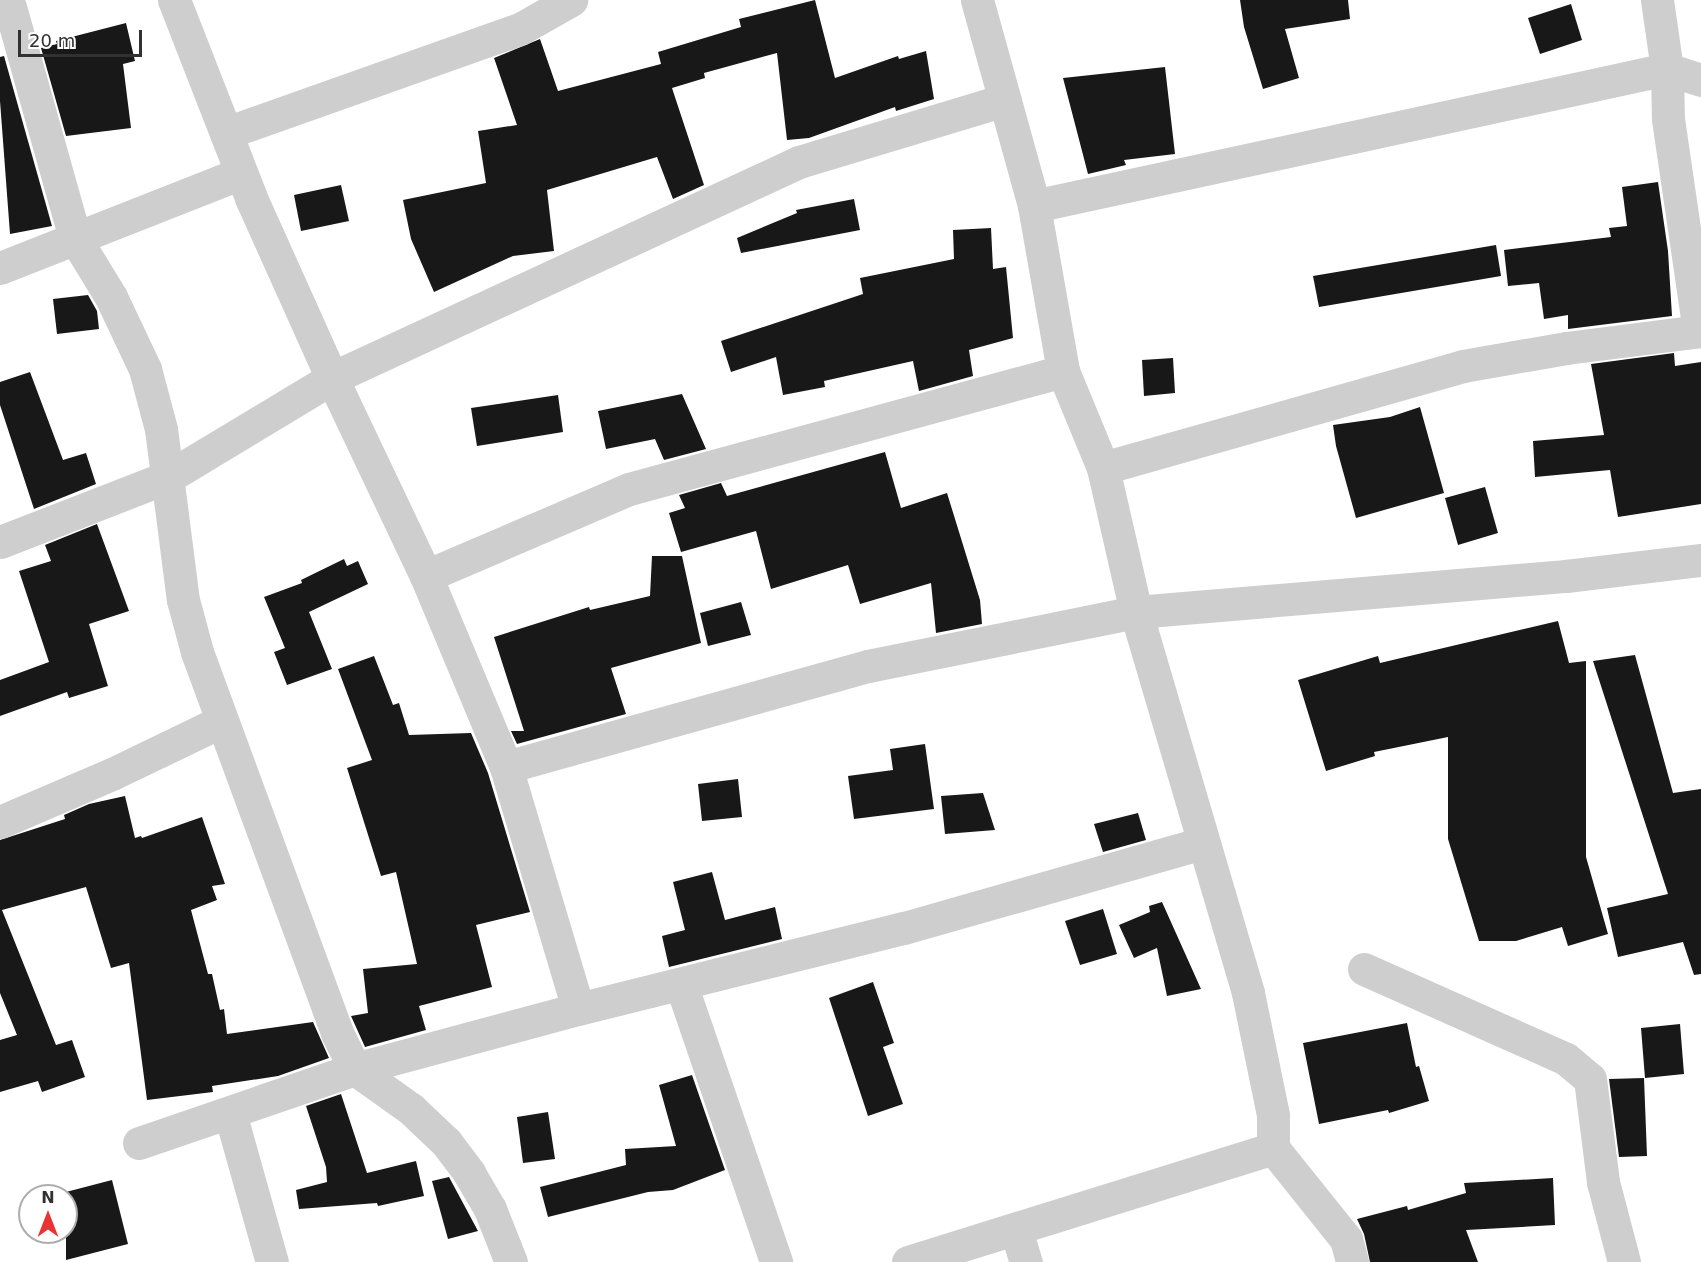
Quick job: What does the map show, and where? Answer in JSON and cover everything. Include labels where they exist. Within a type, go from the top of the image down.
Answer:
[{"type":"street","points":[[174,0],[241,173],[332,378],[426,576],[506,767],[578,1008]]},
{"type":"street","points":[[226,133],[520,29],[571,0]]},
{"type":"street","points":[[977,0],[1034,206],[1063,371],[1103,468],[1136,612],[1248,993],[1273,1115],[1273,1148],[1346,1239],[1352,1262]]},
{"type":"street","points":[[1103,468],[1463,366],[1566,348],[1700,331],[1668,119],[1667,69],[1658,0]]},
{"type":"street","points":[[14,6],[75,238],[111,297],[146,369],[161,429],[183,600],[220,722],[337,1033],[355,1070],[411,1109],[447,1142],[470,1173],[490,1209],[511,1262]]},
{"type":"street","points":[[1034,206],[1667,69],[1701,80]]},
{"type":"street","points":[[0,542],[168,477],[332,378],[799,162],[1005,100]]},
{"type":"street","points":[[0,268],[241,173]]},
{"type":"street","points":[[426,576],[629,489],[1063,371]]},
{"type":"street","points":[[506,767],[868,666],[1136,612],[1566,576],[1701,560]]},
{"type":"street","points":[[0,822],[112,774],[220,722]]},
{"type":"street","points":[[139,1143],[230,1113],[278,1094],[355,1070],[578,1008],[904,928],[1203,843]]},
{"type":"street","points":[[1364,969],[1566,1059],[1590,1079],[1603,1182],[1624,1262]]},
{"type":"street","points":[[681,984],[776,1262]]},
{"type":"street","points":[[230,1113],[272,1262]]},
{"type":"street","points":[[908,1262],[1273,1148]]},
{"type":"street","points":[[1016,1230],[1026,1262]]},
{"type":"building","points":[[815,0],[835,78],[898,56],[899,59],[926,51],[934,99],[896,111],[895,107],[809,138],[787,140],[777,53],[704,73],[705,78],[672,88],[704,185],[673,199],[657,157],[547,190],[554,251],[513,256],[434,292],[411,239],[403,200],[486,183],[478,131],[517,125],[494,58],[540,39],[558,91],[661,64],[658,52],[741,27],[739,19]]},
{"type":"building","points":[[1240,0],[1348,0],[1350,19],[1285,29],[1299,78],[1263,89],[1244,27]]},
{"type":"building","points":[[1571,4],[1582,40],[1540,54],[1528,18]]},
{"type":"building","points":[[126,23],[135,61],[123,64],[131,128],[66,136],[41,48],[57,44],[56,41]]},
{"type":"building","points":[[4,56],[52,226],[10,234],[0,101],[0,57]]},
{"type":"building","points":[[1165,67],[1175,154],[1124,160],[1126,165],[1088,174],[1063,78]]},
{"type":"building","points":[[1658,182],[1668,251],[1672,316],[1568,329],[1568,315],[1544,319],[1539,283],[1508,286],[1504,250],[1611,237],[1609,228],[1627,226],[1622,187]]},
{"type":"building","points":[[341,185],[349,221],[301,231],[294,195]]},
{"type":"building","points":[[854,199],[860,230],[741,253],[737,238],[797,213],[796,210]]},
{"type":"building","points":[[991,228],[993,269],[1006,267],[1013,338],[969,350],[973,376],[919,391],[913,361],[824,381],[825,387],[783,395],[776,357],[731,372],[721,341],[863,294],[860,278],[954,259],[953,230]]},
{"type":"building","points":[[1496,245],[1501,276],[1319,307],[1313,276]]},
{"type":"building","points":[[88,295],[97,311],[99,329],[57,334],[53,299]]},
{"type":"building","points":[[1674,353],[1675,366],[1701,362],[1701,504],[1618,517],[1610,470],[1535,477],[1533,441],[1604,435],[1591,364]]},
{"type":"building","points":[[1173,358],[1175,393],[1144,396],[1142,360]]},
{"type":"building","points":[[30,372],[63,460],[86,453],[96,484],[34,509],[0,405],[0,382]]},
{"type":"building","points":[[682,394],[706,449],[664,460],[655,439],[606,449],[598,411]]},
{"type":"building","points":[[558,395],[563,432],[477,446],[471,408]]},
{"type":"building","points":[[1420,407],[1444,493],[1356,518],[1336,446],[1333,425],[1390,417]]},
{"type":"building","points":[[885,452],[901,508],[947,493],[980,600],[982,624],[936,633],[931,583],[860,604],[848,565],[771,589],[756,531],[681,552],[669,513],[685,508],[679,495],[721,483],[727,496]]},
{"type":"building","points":[[1485,487],[1498,533],[1458,545],[1445,498]]},
{"type":"building","points":[[97,524],[129,611],[89,624],[108,686],[69,698],[67,692],[0,716],[0,680],[49,662],[19,571],[51,561],[45,545]]},
{"type":"building","points":[[652,556],[682,556],[701,643],[611,668],[626,714],[517,744],[511,731],[524,731],[494,637],[589,607],[590,610],[650,596]]},
{"type":"building","points":[[344,559],[347,566],[358,561],[368,584],[309,612],[332,669],[287,685],[274,652],[285,648],[264,597],[302,583],[301,580]]},
{"type":"building","points":[[741,602],[751,635],[708,646],[700,613]]},
{"type":"building","points":[[1558,621],[1569,663],[1586,661],[1586,857],[1608,934],[1568,946],[1562,927],[1516,941],[1479,941],[1448,839],[1448,737],[1374,752],[1375,756],[1326,771],[1298,680],[1378,656],[1380,663]]},
{"type":"building","points":[[1635,655],[1673,793],[1701,789],[1701,974],[1694,975],[1683,942],[1618,957],[1607,908],[1668,894],[1593,661]]},
{"type":"building","points":[[374,656],[393,705],[399,703],[409,735],[471,733],[488,773],[530,912],[476,925],[492,987],[419,1006],[426,1030],[365,1047],[351,1016],[368,1013],[363,969],[417,964],[396,872],[381,876],[347,768],[372,760],[338,669]]},
{"type":"building","points":[[925,744],[934,809],[854,819],[848,776],[893,770],[890,749]]},
{"type":"building","points":[[738,779],[742,817],[702,821],[698,784]]},
{"type":"building","points":[[983,793],[995,830],[945,834],[941,796]]},
{"type":"building","points":[[125,796],[135,838],[141,836],[142,838],[202,817],[225,884],[212,886],[217,900],[191,910],[208,974],[212,974],[220,1010],[224,1009],[227,1034],[313,1022],[329,1058],[278,1076],[212,1086],[213,1092],[147,1100],[129,963],[111,968],[86,887],[2,910],[56,1045],[72,1040],[85,1077],[42,1092],[38,1081],[0,1092],[0,1040],[17,1035],[0,993],[0,840],[65,819],[64,815],[89,804]]},
{"type":"building","points":[[1138,813],[1146,840],[1103,852],[1094,824]]},
{"type":"building","points":[[712,872],[725,920],[775,907],[782,939],[669,967],[662,936],[685,930],[673,882]]},
{"type":"building","points":[[1162,902],[1201,989],[1167,996],[1157,948],[1134,958],[1119,925],[1150,912],[1149,906]]},
{"type":"building","points":[[1103,909],[1117,954],[1080,965],[1065,921]]},
{"type":"building","points":[[873,982],[894,1043],[883,1047],[903,1104],[868,1116],[829,998]]},
{"type":"building","points":[[1407,1023],[1416,1067],[1419,1066],[1429,1101],[1389,1113],[1388,1110],[1319,1124],[1303,1043]]},
{"type":"building","points":[[1680,1024],[1684,1074],[1645,1078],[1641,1028]]},
{"type":"building","points":[[692,1075],[725,1170],[673,1190],[648,1192],[548,1217],[540,1187],[626,1165],[625,1149],[676,1146],[659,1085]]},
{"type":"building","points":[[1644,1078],[1647,1156],[1619,1157],[1609,1079]]},
{"type":"building","points":[[341,1094],[367,1173],[416,1161],[424,1196],[378,1206],[377,1203],[299,1209],[296,1190],[327,1182],[326,1167],[306,1106]]},
{"type":"building","points":[[548,1112],[555,1159],[523,1163],[517,1117]]},
{"type":"building","points":[[449,1177],[478,1231],[448,1239],[432,1181]]},
{"type":"building","points":[[1553,1178],[1555,1225],[1466,1230],[1478,1262],[1370,1262],[1364,1234],[1357,1219],[1407,1206],[1408,1210],[1466,1193],[1464,1183]]},
{"type":"building","points":[[112,1180],[128,1244],[66,1260],[66,1244],[78,1244],[78,1189]]}]
